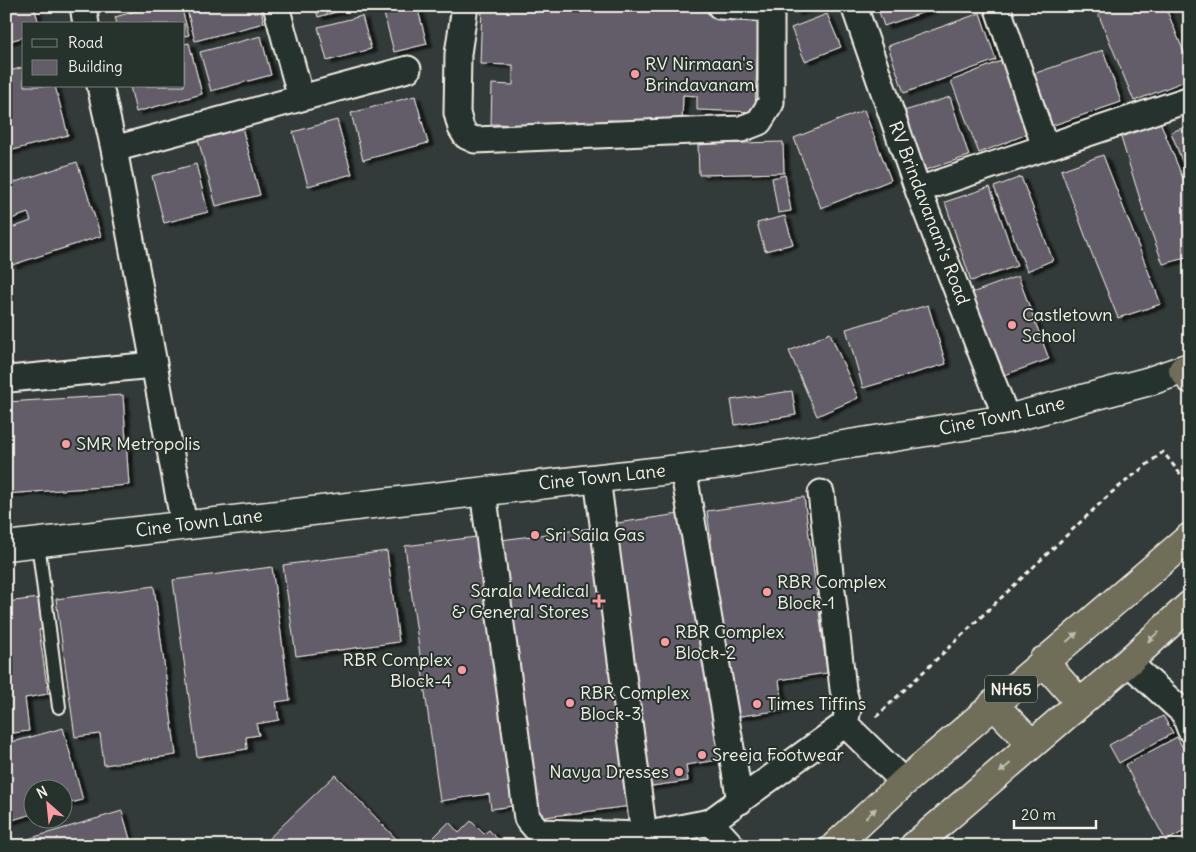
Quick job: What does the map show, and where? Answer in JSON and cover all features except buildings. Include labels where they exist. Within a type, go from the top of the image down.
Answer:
[{"type":"highway","name":"NH65","points":[[835,846],[993,704],[1190,536]]},
{"type":"highway","points":[[920,844],[1032,744],[1128,662],[1190,605]]},
{"type":"highway","points":[[1043,661],[1080,703]]},
{"type":"highway","points":[[993,704],[1032,744]]},
{"type":"street","points":[[82,6],[86,22]]},
{"type":"street","points":[[276,6],[301,98]]},
{"type":"street","points":[[465,6],[458,54],[457,113],[461,128],[466,136],[475,140],[741,129],[759,122],[771,103],[771,8],[720,6]]},
{"type":"street","name":"RV Brindavanam's Road","points":[[854,6],[918,190],[1008,419]]},
{"type":"street","points":[[997,6],[1045,147]]},
{"type":"street","points":[[114,149],[408,70]]},
{"type":"street","points":[[100,88],[114,149],[184,525]]},
{"type":"street","points":[[918,190],[1190,98]]},
{"type":"street","points":[[6,376],[9,379],[153,365]]},
{"type":"street","name":"Cine Town Lane","points":[[6,546],[760,458],[1008,419],[1187,372]]},
{"type":"street","points":[[683,468],[740,800]]},
{"type":"street","points":[[597,478],[644,835]]},
{"type":"street","points":[[483,491],[527,818],[539,832],[644,835],[710,822],[740,800],[851,730]]},
{"type":"street","points":[[821,493],[843,689],[851,730],[904,782]]},
{"type":"street","points":[[1128,662],[1184,713],[1190,729]]},
{"type":"street","points":[[710,822],[732,846]]},
{"type":"lane","points":[[38,542],[59,707]]},
{"type":"path","points":[[851,730],[1111,493],[1163,452],[1190,486]]},
{"type":"place","name":"RV Nirmaan's Brindavanam","points":[[635,74]]},
{"type":"place","name":"Castletown School","points":[[1012,325]]},
{"type":"place","name":"SMR Metropolis","points":[[66,444]]},
{"type":"place","name":"Sri Saila Gas","points":[[535,535]]},
{"type":"place","name":"RBR Complex Block-1","points":[[767,592]]},
{"type":"place","name":"Sarala Medical & General Stores","points":[[599,601]]},
{"type":"place","name":"RBR Complex Block-2","points":[[665,642]]},
{"type":"place","name":"RBR Complex Block-4","points":[[462,670]]},
{"type":"place","name":"RBR Complex Block-3","points":[[570,703]]},
{"type":"place","name":"Times Tiffins","points":[[757,704]]},
{"type":"place","name":"Sreeja Footwear","points":[[702,755]]},
{"type":"place","name":"Navya Dresses","points":[[679,772]]}]
